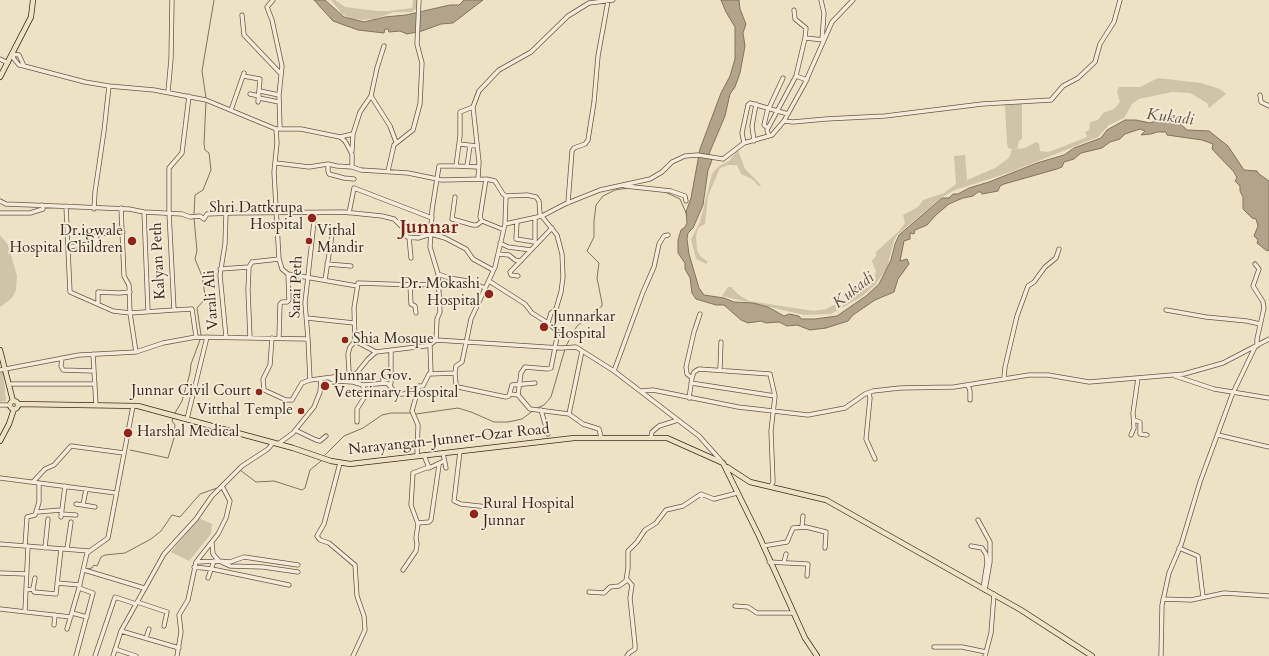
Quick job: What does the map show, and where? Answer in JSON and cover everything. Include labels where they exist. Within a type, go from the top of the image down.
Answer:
[{"type":"main road","points":[[0,77],[31,17],[33,0]]},
{"type":"main road","points":[[0,350],[3,369],[9,384],[12,405]]},
{"type":"main road","name":"Narayangan-Junner-Ozar Road","points":[[0,441],[9,424],[12,405],[18,404],[133,406],[278,444],[340,463],[361,464],[424,455],[574,438],[651,437],[676,441],[723,463],[745,479],[826,500],[994,594],[1039,621],[1092,656]]},
{"type":"main road","points":[[723,463],[805,638],[817,656]]},
{"type":"street","points":[[168,92],[171,59],[172,0]]},
{"type":"street","points":[[273,0],[267,7],[272,20],[280,53],[282,74],[279,95],[276,164],[274,172],[279,259],[282,269],[288,274],[357,286]]},
{"type":"street","points":[[478,179],[477,146],[473,108],[479,91],[499,70],[531,52],[568,16],[583,6],[594,2],[611,0],[598,56],[594,102],[588,140],[585,144],[574,148],[572,151],[568,203]]},
{"type":"street","points":[[821,0],[824,12],[823,40]]},
{"type":"street","points":[[505,224],[542,216],[568,203],[600,190],[650,180],[662,172],[675,160],[685,156],[698,155],[716,159],[727,157],[744,143],[774,134],[784,121],[807,80],[823,40],[836,17],[853,0]]},
{"type":"street","points":[[784,121],[793,122],[885,116],[982,104],[1051,100],[1063,86],[1078,78],[1095,62],[1100,44],[1114,22],[1120,0]]},
{"type":"street","points":[[388,171],[392,151],[396,142],[413,130],[420,104],[422,63],[417,49],[419,2]]},
{"type":"street","points":[[769,136],[768,128],[796,76],[805,38],[806,28],[795,18],[794,10]]},
{"type":"street","points":[[242,15],[244,35],[282,74]]},
{"type":"street","points":[[805,38],[823,40]]},
{"type":"street","points":[[352,167],[353,134],[360,112],[371,96],[377,68],[384,46]]},
{"type":"street","points":[[12,54],[16,62],[24,66],[109,86],[168,92],[189,96],[231,110],[278,129],[301,128],[340,137],[353,134]]},
{"type":"street","points":[[12,54],[19,55],[24,66]]},
{"type":"street","points":[[0,58],[8,63]]},
{"type":"street","points":[[231,110],[243,75],[259,78],[260,91],[258,102]]},
{"type":"street","points":[[796,76],[807,80]]},
{"type":"street","points":[[768,128],[764,125],[768,108],[784,78]]},
{"type":"street","points":[[94,209],[109,86]]},
{"type":"street","points":[[260,91],[279,95]]},
{"type":"street","points":[[250,94],[279,102]]},
{"type":"street","points":[[1260,94],[1261,102],[1269,106]]},
{"type":"street","name":"Kalyan Peth","points":[[189,96],[182,153],[169,168],[169,212],[174,310],[192,309],[196,337]]},
{"type":"street","points":[[371,96],[390,126],[396,142]]},
{"type":"street","points":[[744,143],[742,133],[748,105],[750,103],[788,114]]},
{"type":"street","points":[[754,140],[752,126],[756,104]]},
{"type":"street","points":[[456,166],[459,144],[460,112],[473,108]]},
{"type":"street","points":[[340,137],[349,146],[352,154]]},
{"type":"street","points":[[459,144],[477,146]]},
{"type":"street","points":[[467,166],[470,146]]},
{"type":"street","points":[[276,164],[309,167],[328,164],[352,167],[361,170],[388,171],[438,179],[486,179],[495,181],[502,193],[506,196],[527,195],[536,197],[542,216],[560,241],[563,277],[557,306],[551,313],[548,323]]},
{"type":"street","points":[[328,164],[328,173],[354,179]]},
{"type":"street","points":[[436,340],[437,319],[440,312],[438,274],[436,261],[431,253],[431,234],[440,165],[478,167]]},
{"type":"street","points":[[337,166],[338,176]]},
{"type":"street","points":[[482,221],[480,217],[486,179]]},
{"type":"street","points":[[619,186],[634,186],[671,191],[685,196],[686,201]]},
{"type":"street","points":[[349,213],[354,188],[432,218]]},
{"type":"street","points":[[506,196],[505,224],[502,229],[498,254],[489,281],[471,319],[464,356],[462,362],[456,366],[456,384],[458,387],[506,397],[510,394],[518,395],[522,397],[528,407],[560,414],[569,414],[583,424],[599,429],[601,437]]},
{"type":"street","points":[[455,197],[452,219],[473,225],[477,225],[482,221]]},
{"type":"street","points":[[0,201],[6,204],[66,206],[94,209],[121,208],[144,212],[169,212],[204,219],[207,214],[277,213],[349,213],[392,218],[403,228],[406,236],[418,238],[431,234],[444,237],[466,249],[473,259],[493,270]]},
{"type":"street","points":[[0,213],[30,213],[42,209],[42,205]]},
{"type":"street","points":[[66,206],[70,292],[113,311],[130,313],[174,310]]},
{"type":"street","points":[[121,208],[124,276],[129,285],[130,313],[136,352]]},
{"type":"street","points":[[144,212],[148,312]]},
{"type":"street","name":"Sarai Peth","points":[[310,380],[308,318],[305,303],[316,213]]},
{"type":"street","name":"Varali Ali","points":[[226,214],[224,244],[220,269],[226,337]]},
{"type":"street","points":[[535,218],[535,247]]},
{"type":"street","points":[[482,221],[502,229]]},
{"type":"street","points":[[517,222],[516,239],[535,242]]},
{"type":"street","points":[[518,276],[510,274],[552,228]]},
{"type":"street","points":[[68,247],[96,243],[96,235],[99,233],[123,232]]},
{"type":"street","points":[[325,280],[332,235]]},
{"type":"street","points":[[614,371],[643,292],[654,267],[658,244],[664,236],[668,235]]},
{"type":"street","points":[[409,237],[411,258]]},
{"type":"street","points":[[500,243],[508,248],[531,250]]},
{"type":"street","points":[[1004,378],[1005,367],[1017,316],[1028,286],[1034,282],[1045,267],[1056,258],[1059,249]]},
{"type":"street","points":[[498,254],[509,255],[515,260],[521,261]]},
{"type":"street","points":[[250,338],[248,290],[250,267],[252,262],[279,259]]},
{"type":"street","points":[[327,264],[351,266]]},
{"type":"street","points":[[1161,656],[1163,599],[1169,573],[1179,548],[1200,482],[1233,393],[1256,346],[1263,303],[1252,286],[1259,269],[1255,264]]},
{"type":"street","points":[[220,269],[250,267]]},
{"type":"street","points":[[280,338],[280,304],[282,302],[289,301],[288,274]]},
{"type":"street","points":[[438,274],[449,278],[468,281],[485,288]]},
{"type":"street","points":[[489,281],[525,304],[532,313],[548,323],[558,332],[551,368],[525,367],[521,373],[518,395]]},
{"type":"street","points":[[353,382],[351,374],[348,370],[348,354],[350,347],[355,341],[354,323],[357,286],[360,282],[410,285],[438,284]]},
{"type":"street","points":[[410,285],[412,304],[415,306],[416,313]]},
{"type":"street","points":[[98,304],[98,292],[130,292]]},
{"type":"street","points":[[1166,310],[1206,317],[1247,320],[1260,324]]},
{"type":"street","points":[[692,378],[687,374],[686,367],[694,332],[700,314]]},
{"type":"street","points":[[308,318],[354,323]]},
{"type":"street","points":[[3,369],[93,354],[136,352],[164,343],[196,337],[308,339]]},
{"type":"street","points":[[187,419],[207,337]]},
{"type":"street","points":[[272,338],[270,365],[263,378],[264,390],[286,400],[292,400],[302,383],[310,380],[359,373],[368,359],[376,352]]},
{"type":"street","points":[[642,391],[652,390],[738,407],[808,415],[845,408],[869,393],[900,388],[943,388],[1004,378],[1048,375],[1088,382],[1174,376],[1212,368],[1269,339]]},
{"type":"street","points":[[355,341],[376,352],[430,345],[436,340],[554,348],[576,347],[642,391],[699,436],[723,463]]},
{"type":"street","points":[[720,369],[721,342]]},
{"type":"street","points":[[430,345],[431,374]]},
{"type":"street","points":[[390,351],[390,386]]},
{"type":"street","points":[[569,414],[582,351]]},
{"type":"street","points":[[93,354],[96,405]]},
{"type":"street","points":[[62,358],[61,366],[63,370],[94,371]]},
{"type":"street","points":[[689,398],[694,372],[699,369],[720,369],[770,374],[774,396],[771,431],[773,482],[771,486]]},
{"type":"street","points":[[329,378],[335,381],[353,382],[363,385],[383,383],[390,386],[395,393],[400,394],[419,386],[423,386],[427,375],[455,373]]},
{"type":"street","points":[[383,376],[383,383]]},
{"type":"street","points":[[1174,376],[1203,387],[1269,398]]},
{"type":"street","points":[[1131,436],[1138,378]]},
{"type":"street","points":[[278,444],[295,430],[314,407],[320,392],[321,379]]},
{"type":"street","points":[[510,394],[511,385],[519,383],[535,383]]},
{"type":"street","points":[[9,384],[95,384]]},
{"type":"street","points":[[691,384],[774,396]]},
{"type":"street","points":[[357,422],[357,409],[364,398],[363,385]]},
{"type":"street","points":[[968,385],[970,400]]},
{"type":"street","points":[[417,456],[418,425],[412,412],[419,386]]},
{"type":"street","points":[[869,393],[870,398],[866,439],[875,459]]},
{"type":"street","points":[[0,405],[12,405]]},
{"type":"street","points":[[0,544],[89,551],[108,538],[133,406]]},
{"type":"street","points":[[541,410],[548,434]]},
{"type":"street","points":[[651,437],[652,432],[659,426],[678,420]]},
{"type":"street","points":[[1134,420],[1140,422],[1140,434],[1147,435]]},
{"type":"street","points":[[295,430],[320,441],[326,436]]},
{"type":"street","points":[[1218,435],[1269,447]]},
{"type":"street","points":[[113,656],[121,631],[164,554],[196,519],[210,497],[242,466],[268,450],[273,443]]},
{"type":"street","points":[[33,482],[41,472],[54,465],[69,447],[124,452]]},
{"type":"street","points":[[460,451],[454,501],[461,504],[488,507]]},
{"type":"street","points":[[443,453],[446,468]]},
{"type":"street","points":[[424,455],[429,467]]},
{"type":"street","points":[[403,570],[417,548],[418,523],[411,505],[413,473],[439,465],[444,461]]},
{"type":"street","points":[[340,463],[324,524],[318,536],[320,540],[329,543],[355,565],[357,596],[364,616],[365,630],[353,656]]},
{"type":"street","points":[[418,523],[429,522],[431,520],[439,465]]},
{"type":"street","points":[[0,478],[116,493]]},
{"type":"street","points":[[25,611],[27,574],[27,517],[35,515],[40,497],[39,483]]},
{"type":"street","points":[[61,514],[65,486]]},
{"type":"street","points":[[177,656],[181,632],[179,615],[188,600],[194,567],[223,525],[230,501],[222,486]]},
{"type":"street","points":[[83,505],[86,489]]},
{"type":"street","points":[[628,656],[629,652],[635,649],[636,644],[630,598],[632,585],[627,579],[628,550],[637,542],[645,530],[656,523],[666,510],[683,506],[701,494],[714,499],[738,493]]},
{"type":"street","points":[[76,504],[95,507]]},
{"type":"street","points":[[36,512],[76,516]]},
{"type":"street","points":[[802,527],[803,516]]},
{"type":"street","points":[[45,548],[48,519]]},
{"type":"street","points":[[978,520],[990,542],[990,562],[984,589]]},
{"type":"street","points":[[67,549],[71,522]]},
{"type":"street","points":[[763,546],[787,542],[793,528],[802,527],[826,532],[825,548]]},
{"type":"street","points":[[208,578],[216,561],[212,543]]},
{"type":"street","points":[[971,546],[982,548],[986,554],[987,563],[984,589]]},
{"type":"street","points":[[1179,548],[1198,556],[1203,597]]},
{"type":"street","points":[[26,590],[54,594],[57,583],[61,549]]},
{"type":"street","points":[[67,629],[89,551]]},
{"type":"street","points":[[784,562],[786,554]]},
{"type":"street","points":[[196,562],[230,562],[244,557],[298,565]]},
{"type":"street","points":[[216,561],[230,566],[298,572]]},
{"type":"street","points":[[769,562],[808,564],[807,576]]},
{"type":"street","points":[[194,567],[212,569],[289,585]]},
{"type":"street","points":[[84,570],[144,588]]},
{"type":"street","points":[[0,573],[27,574]]},
{"type":"street","points":[[33,590],[34,578]]},
{"type":"street","points":[[589,592],[604,593],[610,587],[622,584],[627,579]]},
{"type":"street","points":[[57,583],[80,586],[93,593],[76,656]]},
{"type":"street","points":[[1163,599],[1182,600],[1224,593],[1269,596]]},
{"type":"street","points":[[934,647],[962,647],[986,654],[992,633],[994,594]]},
{"type":"street","points":[[95,656],[115,597],[167,612],[164,626]]},
{"type":"street","points":[[734,606],[748,607],[757,613],[793,613]]},
{"type":"street","points":[[0,609],[86,617]]},
{"type":"street","points":[[54,625],[55,615]]},
{"type":"street","points":[[146,638],[149,629]]},
{"type":"street","points":[[121,631],[179,648]]},
{"type":"street","points":[[115,649],[136,656]]},
{"type":"shaded area","points":[[314,0],[325,0],[344,17],[364,22],[385,17],[406,15],[450,5],[459,5],[464,0],[483,0],[453,23],[441,24],[422,31],[407,34],[400,31],[389,32],[388,29],[385,29],[384,33],[358,30],[333,21]]},
{"type":"shaded area","points":[[331,0],[335,0],[345,7],[377,11],[412,8],[413,0],[416,0],[418,4],[416,9],[412,12],[394,12],[374,19],[361,20],[352,19],[342,14]]},
{"type":"shaded area","points":[[721,0],[739,0],[740,9],[746,24],[743,33],[745,46],[740,73],[735,87],[730,94],[725,116],[709,154],[712,160],[708,170],[703,205],[693,228],[688,233],[687,239],[689,254],[699,288],[704,295],[724,298],[734,302],[753,303],[768,307],[784,316],[789,314],[799,316],[801,319],[837,316],[866,296],[879,284],[891,260],[899,235],[942,198],[949,198],[953,194],[958,194],[969,188],[989,182],[1037,163],[1064,155],[1074,148],[1101,138],[1107,130],[1125,120],[1136,120],[1150,123],[1156,121],[1174,123],[1177,121],[1187,130],[1209,131],[1228,146],[1244,170],[1257,171],[1269,181],[1269,250],[1267,251],[1257,243],[1258,240],[1254,236],[1258,226],[1256,219],[1252,218],[1243,209],[1243,197],[1240,191],[1240,186],[1235,181],[1237,178],[1234,172],[1212,149],[1213,144],[1202,140],[1167,135],[1166,132],[1141,135],[1145,131],[1140,129],[1125,134],[1120,139],[1110,142],[1102,148],[1081,153],[1074,159],[1064,162],[1062,167],[1057,169],[1004,184],[1000,186],[998,191],[982,194],[981,192],[978,192],[973,196],[963,198],[949,204],[927,225],[915,230],[914,234],[910,233],[910,239],[904,241],[900,261],[907,259],[909,264],[898,279],[894,292],[875,300],[853,315],[848,321],[826,328],[810,330],[797,325],[787,326],[779,322],[766,323],[761,321],[748,323],[741,320],[724,305],[716,305],[696,299],[692,293],[690,278],[685,269],[685,263],[678,253],[678,240],[681,230],[687,223],[686,212],[691,198],[700,149],[721,93],[730,76],[735,59],[735,27]]},
{"type":"shaded area","points":[[1158,78],[1201,83],[1220,89],[1226,94],[1209,108],[1207,103],[1190,93],[1172,92],[1139,99],[1132,104],[1124,118],[1109,125],[1098,137],[1011,172],[955,190],[942,197],[897,235],[887,268],[875,285],[861,297],[831,314],[804,315],[722,296],[728,287],[731,287],[739,295],[749,301],[814,311],[826,309],[855,295],[874,279],[876,272],[872,261],[876,256],[876,252],[900,230],[905,223],[903,215],[918,207],[923,200],[944,193],[956,184],[954,156],[965,155],[967,180],[995,168],[1009,158],[1012,149],[1008,148],[1007,144],[1005,105],[1022,104],[1022,139],[1019,141],[1017,149],[1025,148],[1036,142],[1039,144],[1040,151],[1047,152],[1087,137],[1085,132],[1089,130],[1090,122],[1098,120],[1103,113],[1114,109],[1120,102],[1117,91],[1119,87],[1140,87]]},
{"type":"shaded area","points":[[738,150],[745,169],[761,185],[759,186],[752,179],[741,174],[737,165],[729,165],[720,168],[708,196],[705,224],[698,228],[696,237],[697,250],[700,256],[708,262],[706,264],[696,259],[691,239],[700,222],[712,174],[719,166],[729,161]]},
{"type":"shaded area","points":[[0,235],[8,245],[17,276],[16,290],[12,298],[0,307]]},
{"type":"shaded area","points":[[3,372],[6,401],[0,402],[0,373]]},
{"type":"shaded area","points":[[199,518],[212,524],[211,534],[189,561],[171,552]]},
{"type":"waterway","points":[[206,98],[202,71],[214,0]]},
{"type":"waterway","points":[[194,214],[195,195],[203,190],[211,170],[209,153],[205,150],[204,144],[206,101]]},
{"type":"waterway","points":[[566,346],[577,326],[602,306],[597,278],[599,263],[587,251],[594,237],[596,205],[603,196],[615,190],[628,188]]},
{"type":"waterway","points":[[665,192],[680,199],[687,215]]},
{"type":"waterway","points":[[194,218],[197,251],[195,259],[202,276],[205,295],[205,299],[197,308],[201,335]]},
{"type":"waterway","points":[[175,413],[182,401],[191,364],[200,340]]},
{"type":"waterway","points":[[537,408],[544,405],[551,397],[565,349]]},
{"type":"waterway","points":[[416,414],[458,408],[494,422],[508,422],[522,419],[534,410]]},
{"type":"waterway","points":[[325,455],[344,436],[363,428],[382,415],[391,413],[410,413]]},
{"type":"waterway","points":[[130,450],[168,458],[174,438],[175,425],[172,421],[173,418]]},
{"type":"waterway","points":[[240,470],[256,482],[274,481],[302,490],[305,488],[310,470],[321,461]]},
{"type":"waterway","points":[[87,569],[92,568],[94,565],[97,566],[101,557],[105,555],[125,553],[151,539],[161,531],[172,515],[180,517],[200,494],[217,488],[229,477]]},
{"type":"place","name":"Shri Dattkrupa Hospital","points":[[312,218]]},
{"type":"place","name":"Dr.igwale Hospital Children","points":[[132,241]]},
{"type":"place","name":"Vithal Mandir","points":[[309,241]]},
{"type":"place","name":"Dr. Mokashi Hospital","points":[[489,294]]},
{"type":"place","name":"Junnarkar Hospital","points":[[544,327]]},
{"type":"place","name":"Shia Mosque","points":[[345,340]]},
{"type":"place","name":"Junnar Gov. Veterinary Hospital","points":[[325,386]]},
{"type":"place","name":"Junnar Civil Court","points":[[259,392]]},
{"type":"place","name":"Vitthal Temple","points":[[301,411]]},
{"type":"place","name":"Harshal Medical","points":[[128,433]]},
{"type":"place","name":"Rural Hospital Junnar","points":[[474,514]]},
{"type":"district","name":"Junnar","points":[[429,229]]},
{"type":"water label","name":"Kukadi","points":[[1170,118]]},
{"type":"water label","name":"Kukadi","points":[[854,291]]}]
